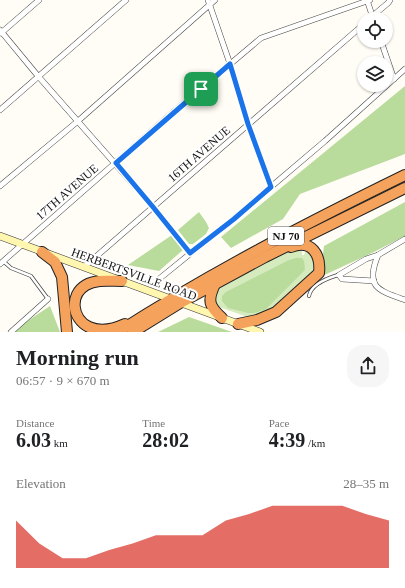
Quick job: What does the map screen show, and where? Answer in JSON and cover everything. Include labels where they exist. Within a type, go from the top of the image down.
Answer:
[{"type":"highway","name":"NJ 70","points":[[118,332],[170,299],[332,211],[405,175]]},
{"type":"highway","name":"NJ 70","points":[[133,332],[180,303],[265,257],[405,188]]},
{"type":"highway","points":[[238,324],[257,320],[276,312],[319,273],[319,257],[314,250],[307,246],[294,246],[265,257]]},
{"type":"highway","points":[[42,252],[56,262],[62,276],[67,332]]},
{"type":"highway","points":[[122,281],[95,282],[86,285],[79,291],[74,300],[74,311],[80,321],[89,327],[100,329],[117,328],[155,308]]},
{"type":"highway","points":[[215,284],[210,294],[211,306],[222,318]]},
{"type":"main road","name":"HERBERTSVILLE ROAD","points":[[0,236],[260,332]]},
{"type":"street","points":[[40,0],[1,32],[38,76],[116,163],[190,253]]},
{"type":"street","points":[[0,110],[126,0]]},
{"type":"street","points":[[0,186],[78,121],[209,2],[214,0]]},
{"type":"street","points":[[368,0],[371,12]]},
{"type":"street","name":"17TH AVENUE","points":[[1,262],[261,38],[368,0]]},
{"type":"street","points":[[378,12],[390,0]]},
{"type":"street","points":[[209,2],[248,124],[271,187]]},
{"type":"street","name":"16TH AVENUE","points":[[84,268],[357,30]]},
{"type":"street","points":[[383,48],[394,79]]},
{"type":"street","points":[[159,279],[234,219],[325,141],[405,69]]},
{"type":"street","points":[[340,277],[366,259],[378,255],[405,239]]},
{"type":"street","points":[[378,255],[373,269],[374,281],[377,288],[383,293],[405,300]]},
{"type":"street","points":[[340,277],[374,281]]},
{"type":"street","points":[[11,332],[48,299]]},
{"type":"lane","points":[[1,262],[32,277],[48,299]]},
{"type":"lane","points":[[309,296],[314,287],[340,277]]},
{"type":"green space","points":[[405,86],[405,154],[300,194],[283,219],[231,248],[221,237]]},
{"type":"green space","points":[[405,202],[405,236],[320,277],[324,246]]},
{"type":"green space","points":[[199,212],[209,228],[206,234],[193,244],[189,244],[178,230]]},
{"type":"green space","points":[[172,235],[184,249],[159,271],[128,265]]},
{"type":"green space","points":[[302,249],[302,255],[304,255],[306,250],[313,256],[315,272],[270,312],[249,317],[216,306],[213,293],[215,289],[289,250]],"holes":[[[305,270],[255,313],[240,311]]]},
{"type":"green space","points":[[302,258],[304,261],[305,270],[266,309],[255,313],[248,313],[228,308],[222,301],[222,296],[226,292],[289,260]]},
{"type":"green space","points":[[50,306],[60,332],[11,332]]},
{"type":"green space","points":[[189,317],[232,332],[158,332]]},
{"type":"route","points":[[230,64],[248,124],[271,187],[234,219],[190,253],[116,163],[201,89],[230,64]]}]
